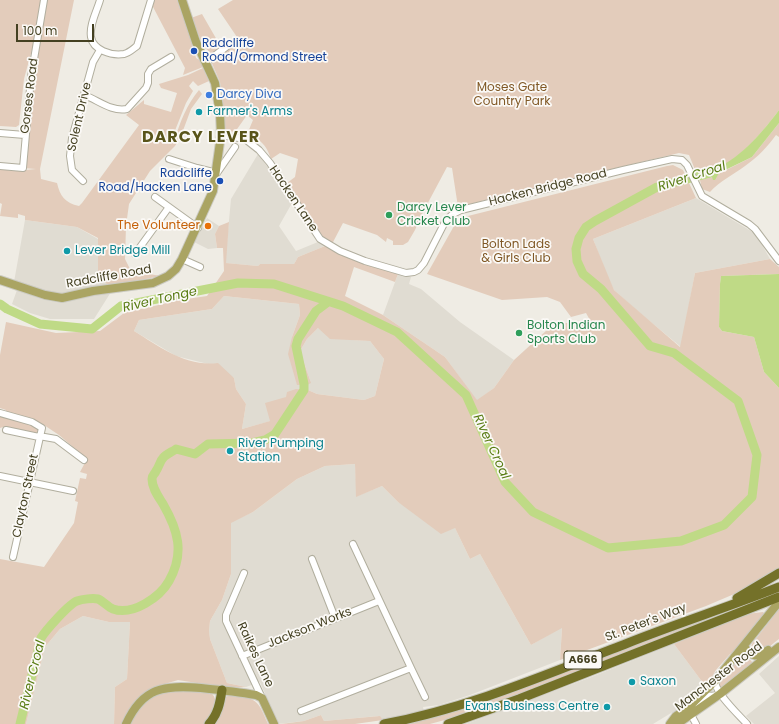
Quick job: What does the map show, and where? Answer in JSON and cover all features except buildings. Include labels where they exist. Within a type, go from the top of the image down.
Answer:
[{"type":"highway","points":[[684,621],[743,595],[779,573]]},
{"type":"highway","name":"St. Peter's Way","points":[[384,724],[412,719],[454,708],[509,689],[684,621],[779,587]]},
{"type":"highway","name":"St. Peter's Way","points":[[448,724],[519,699],[779,597]]},
{"type":"highway","points":[[209,724],[215,717],[219,708],[222,690]]},
{"type":"main road","name":"Radcliffe Road","points":[[0,280],[45,295],[62,298],[93,291],[153,283],[168,276],[176,269],[198,228],[213,191],[217,173],[221,135],[219,102],[213,78],[196,42],[182,0]]},
{"type":"main road","name":"Manchester Road","points":[[689,711],[779,602]]},
{"type":"main road","points":[[744,646],[750,655],[758,656],[779,643]]},
{"type":"main road","name":"Manchester Road","points":[[671,724],[676,716],[689,711],[720,694],[779,647]]},
{"type":"main road","points":[[126,724],[140,701],[155,691],[170,686],[222,690],[256,695],[262,698]]},
{"type":"main road","name":"Raikes Lane","points":[[262,698],[274,724]]},
{"type":"street","name":"Gorses Road","points":[[0,166],[23,168],[31,77],[44,0]]},
{"type":"street","points":[[100,0],[91,30],[91,38],[94,45],[100,50],[114,54],[124,54],[137,46],[151,0]]},
{"type":"street","points":[[206,64],[230,44]]},
{"type":"street","name":"Solent Drive","points":[[83,181],[72,170],[70,156],[72,138],[93,62],[100,50]]},
{"type":"street","points":[[84,95],[110,107],[122,110],[127,109],[146,88],[148,83],[148,74],[151,70],[172,56]]},
{"type":"street","points":[[0,133],[25,135]]},
{"type":"street","name":"Hacken Lane","points":[[221,135],[245,139],[259,150],[270,163],[320,239],[340,251],[365,261],[401,272],[414,272]]},
{"type":"street","points":[[169,159],[217,173],[235,147]]},
{"type":"street","name":"Hacken Bridge Road","points":[[414,272],[424,263],[446,220],[461,210],[670,159],[679,159],[687,166],[697,188],[705,199],[745,221],[755,229],[779,261]]},
{"type":"street","points":[[155,197],[198,228]]},
{"type":"street","points":[[135,254],[168,206]]},
{"type":"street","points":[[182,259],[200,267]]},
{"type":"street","points":[[0,413],[32,422],[41,427],[39,437]]},
{"type":"street","points":[[6,430],[56,439],[84,460]]},
{"type":"street","name":"Clayton Street","points":[[14,557],[39,437]]},
{"type":"street","points":[[0,476],[73,491]]},
{"type":"street","points":[[353,544],[378,600],[425,697]]},
{"type":"street","points":[[312,559],[335,618]]},
{"type":"street","name":"Raikes Lane","points":[[244,573],[226,615],[226,621],[262,698]]},
{"type":"street","name":"Jackson Works","points":[[242,656],[378,600]]},
{"type":"street","points":[[301,711],[411,668]]},
{"type":"street","points":[[715,681],[716,687],[720,694],[747,724]]},
{"type":"street","points":[[729,703],[732,685]]},
{"type":"street","points":[[689,711],[696,724]]},
{"type":"shaded area","points":[[779,110],[779,123],[752,157],[719,173],[715,180],[713,180],[712,177],[700,180],[696,172],[715,168],[727,163],[744,150],[760,134]]},
{"type":"shaded area","points":[[258,154],[292,203],[279,226],[296,251],[318,242],[325,246],[298,257],[294,264],[260,264],[258,266],[225,263],[231,199]]},
{"type":"shaded area","points":[[696,198],[756,234],[770,259],[695,273],[681,347],[614,290],[593,239]]},
{"type":"shaded area","points":[[207,218],[219,226],[215,234],[217,248],[208,249],[194,242]]},
{"type":"shaded area","points":[[25,220],[77,227],[98,239],[98,252],[109,286],[60,294],[46,293],[14,282]]},
{"type":"shaded area","points":[[398,274],[411,277],[409,284],[421,289],[460,322],[514,360],[494,388],[477,401],[445,357],[383,315]]},
{"type":"shaded area","points":[[779,274],[779,388],[764,372],[754,337],[722,331],[719,327],[721,276]]},
{"type":"shaded area","points":[[17,290],[44,300],[61,303],[111,292],[94,319],[50,319],[30,313],[12,304]]},
{"type":"shaded area","points":[[224,296],[299,304],[300,315],[292,337],[311,383],[300,351],[307,339],[318,328],[352,340],[370,341],[384,359],[375,396],[364,400],[317,394],[308,390],[286,397],[271,421],[242,429],[246,404],[236,389],[234,378],[208,364],[176,356],[134,331],[139,320],[212,309]]},
{"type":"shaded area","points":[[355,464],[357,496],[382,486],[398,502],[455,528],[470,559],[480,554],[531,645],[562,627],[560,660],[470,695],[439,705],[423,707],[424,712],[383,720],[379,716],[324,721],[321,715],[304,721],[278,724],[260,682],[246,687],[227,683],[210,639],[209,631],[210,621],[222,600],[231,574],[231,522],[253,512],[297,479],[325,466]]},
{"type":"shaded area","points":[[83,616],[109,622],[130,622],[127,679],[115,687],[114,724],[26,724],[45,647],[60,629]]},
{"type":"shaded area","points":[[674,644],[706,687],[676,710],[653,724],[466,724],[589,678]]},
{"type":"shaded area","points":[[779,656],[779,724],[754,724],[746,716],[775,693],[759,674]]},
{"type":"green space","points":[[0,0],[42,0],[34,42],[24,79],[19,125],[16,127],[0,126]]},
{"type":"green space","points":[[45,0],[74,0],[40,169],[41,179],[57,183],[64,198],[74,205],[79,206],[82,203],[139,125],[126,115],[144,100],[144,104],[171,112],[177,93],[161,88],[159,84],[188,75],[203,68],[209,81],[198,86],[193,81],[189,86],[193,91],[186,103],[172,138],[175,139],[184,113],[195,95],[199,90],[202,94],[191,109],[181,136],[175,146],[150,171],[129,204],[126,226],[125,259],[131,271],[161,276],[109,286],[98,275],[98,238],[77,227],[25,220],[25,216],[18,214],[18,218],[0,216],[2,204],[0,203],[0,169],[15,171],[36,169],[23,168],[26,128]]},
{"type":"green space","points":[[153,0],[177,0],[196,58],[201,61],[203,67],[183,75],[185,68],[152,5]]},
{"type":"green space","name":"Moses Gate Country Park","points":[[233,0],[779,0],[779,110],[752,143],[727,164],[718,168],[696,172],[689,155],[679,153],[458,207],[452,168],[447,167],[408,242],[403,245],[393,245],[393,241],[387,238],[386,242],[377,235],[343,223],[332,244],[322,236],[287,183],[295,177],[298,159],[280,153],[271,159],[263,144],[249,134],[248,132],[253,120],[247,115],[235,132],[224,131],[223,104],[220,82],[211,61],[239,40],[218,9]]},
{"type":"green space","points":[[202,14],[221,47],[212,54],[204,47],[191,18]]},
{"type":"green space","points":[[779,123],[779,137],[776,135],[766,148],[754,159],[722,181],[710,192],[702,189],[700,180],[712,177],[752,157]]},
{"type":"green space","name":"Bolton Lads & Girls Club","points":[[673,165],[683,170],[696,198],[593,239],[614,290],[680,347],[695,273],[770,259],[779,267],[779,274],[721,276],[719,327],[722,331],[754,337],[764,372],[779,388],[779,569],[746,589],[706,606],[560,660],[562,628],[531,645],[480,554],[470,559],[455,528],[441,534],[398,502],[382,486],[356,497],[355,464],[325,466],[297,479],[253,512],[231,523],[231,574],[222,600],[210,621],[209,631],[210,639],[227,683],[246,687],[229,688],[178,680],[156,687],[144,693],[136,701],[123,724],[114,724],[115,687],[127,679],[130,622],[109,622],[83,616],[60,629],[45,647],[26,724],[0,724],[0,559],[44,567],[74,523],[78,502],[75,501],[80,478],[86,479],[87,474],[80,472],[87,459],[59,435],[41,423],[37,435],[3,427],[0,428],[0,415],[5,416],[6,410],[0,408],[0,355],[6,322],[56,333],[100,331],[124,313],[180,300],[207,296],[224,271],[223,248],[217,248],[215,234],[219,226],[229,222],[226,263],[258,266],[260,264],[294,264],[298,257],[325,246],[356,261],[398,274],[395,282],[354,267],[345,296],[383,315],[445,357],[477,400],[494,388],[514,360],[547,330],[566,323],[591,322],[586,313],[571,317],[560,302],[547,297],[502,300],[427,274],[454,226],[464,217]],"holes":[[[224,296],[299,304],[300,315],[288,354],[297,385],[307,385],[311,383],[300,351],[307,339],[318,328],[330,339],[370,341],[384,359],[375,396],[364,400],[317,394],[308,390],[296,389],[287,392],[286,397],[265,403],[270,421],[242,429],[246,404],[236,389],[234,378],[218,363],[195,362],[184,359],[134,331],[139,320],[212,309]]]},
{"type":"green space","points":[[779,609],[779,639],[762,651],[755,651],[751,647],[752,644]]},
{"type":"green space","points":[[763,612],[766,615],[739,649],[730,654],[716,670],[706,687],[674,644],[747,614]]},
{"type":"green space","points":[[720,614],[717,618],[513,697],[430,724],[401,724],[450,713],[478,704]]},
{"type":"green space","points":[[741,657],[749,659],[754,665],[720,690],[720,683]]},
{"type":"green space","points":[[178,689],[211,693],[214,696],[214,708],[210,717],[204,724],[129,724],[143,704],[161,693]]},
{"type":"green space","points":[[229,695],[255,701],[261,709],[268,724],[214,724],[224,700]]},
{"type":"green space","points":[[321,715],[324,721],[380,716],[383,720],[355,724],[281,724],[304,721]]},
{"type":"waterway","name":"River Croal","points":[[0,304],[7,309],[40,324],[92,329],[121,306],[238,283],[274,284],[343,306],[397,332],[466,395],[505,482],[533,512],[608,548],[681,541],[724,525],[752,497],[757,455],[738,401],[674,353],[650,346],[601,289],[583,274],[577,261],[576,249],[579,238],[586,227],[595,221],[657,187],[710,173]]},
{"type":"waterway","name":"River Croal","points":[[20,724],[41,638],[63,612],[77,601],[90,599],[98,599],[113,609],[129,610],[145,604],[153,599],[169,581],[177,561],[178,542],[173,523],[154,489],[152,482],[152,476],[162,459],[176,449],[195,454],[208,444],[252,443],[265,440],[275,434],[304,390],[296,346],[298,339],[316,311],[328,302]]},
{"type":"place","name":"Radcliffe Road/Ormond Street","points":[[194,51]]},
{"type":"place","name":"Darcy Diva","points":[[209,95]]},
{"type":"place","name":"Farmer's Arms","points":[[199,112]]},
{"type":"place","name":"Radcliffe Road/Hacken Lane","points":[[220,181]]},
{"type":"place","name":"Darcy Lever Cricket Club","points":[[389,215]]},
{"type":"place","name":"The Volunteer","points":[[208,226]]},
{"type":"place","name":"Lever Bridge Mill","points":[[67,251]]},
{"type":"place","name":"Bolton Indian Sports Club","points":[[519,333]]},
{"type":"place","name":"River Pumping Station","points":[[230,451]]},
{"type":"place","name":"Saxon","points":[[632,682]]},
{"type":"place","name":"Evans Business Centre","points":[[607,707]]},
{"type":"district","name":"DARCY LEVER","points":[[201,138]]},
{"type":"water label","name":"River Tonge","points":[[160,300]]}]
